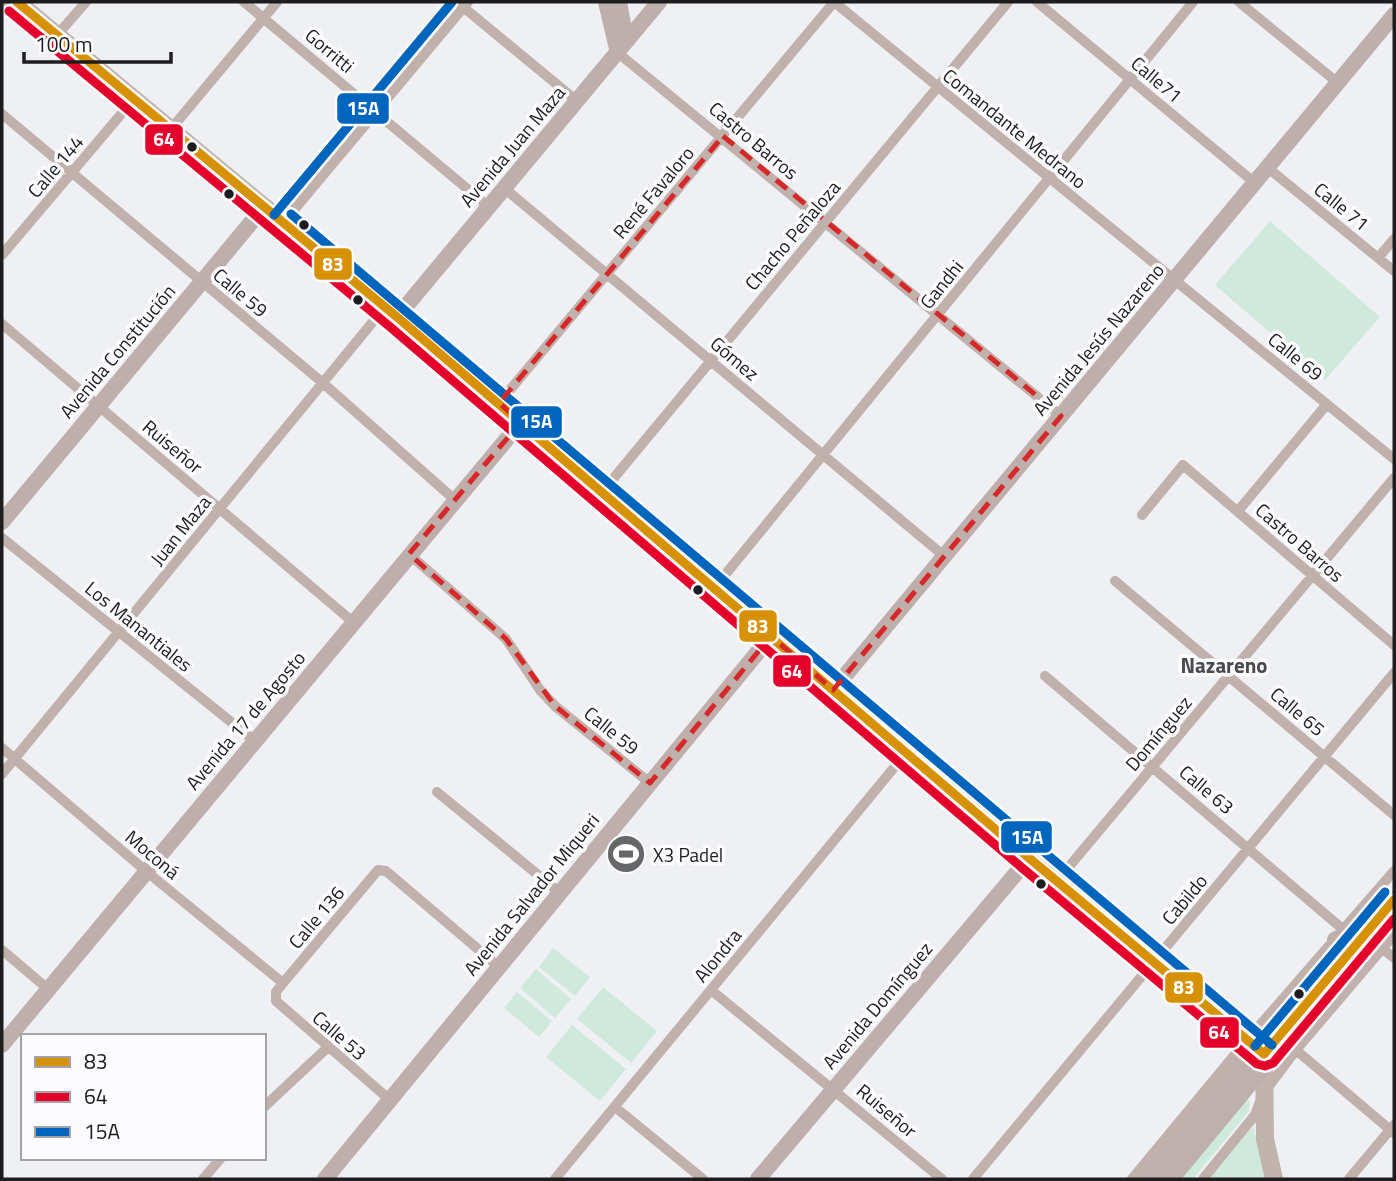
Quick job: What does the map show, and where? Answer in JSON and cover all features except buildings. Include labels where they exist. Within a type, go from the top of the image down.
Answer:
[{"type":"highway","points":[[1170,1179],[1257,1074],[1264,1054],[1394,900]]},
{"type":"highway","points":[[1340,936],[1371,928]]},
{"type":"highway","points":[[1149,1179],[1249,1058],[1264,1054]]},
{"type":"main road","points":[[17,2],[499,403],[1056,881],[1264,1054],[1265,1139],[1274,1179]]},
{"type":"main road","points":[[606,2],[622,47]]},
{"type":"main road","points":[[619,2],[622,47]]},
{"type":"main road","name":"Avenida Juan Maza","points":[[391,312],[489,207],[659,2]]},
{"type":"main road","name":"Avenida Jesús Nazareno","points":[[833,690],[1338,83],[1392,23]]},
{"type":"main road","name":"Avenida Constitución","points":[[2,522],[264,207]]},
{"type":"main road","name":"Avenida 17 de Agosto","points":[[2,1045],[521,422]]},
{"type":"main road","name":"Avenida Salvador Miqueri","points":[[324,1179],[771,636]]},
{"type":"main road","name":"Avenida Domínguez","points":[[758,1179],[1029,858]]},
{"type":"street","points":[[2,6],[5,2]]},
{"type":"street","points":[[58,34],[86,2]]},
{"type":"street","name":"Gorritti","points":[[244,2],[489,207]]},
{"type":"street","points":[[171,129],[278,2]]},
{"type":"street","name":"Comandante Medrano","points":[[834,2],[1175,281]]},
{"type":"street","name":"René Favaloro","points":[[499,403],[834,2]]},
{"type":"street","name":"Chacho Peñaloza","points":[[603,491],[1008,2]]},
{"type":"street","name":"Calle71","points":[[1037,2],[1255,183]]},
{"type":"street","name":"Gandhi","points":[[715,587],[1193,2]]},
{"type":"street","points":[[1239,2],[1338,83]]},
{"type":"street","points":[[283,223],[377,113],[463,4],[576,101]]},
{"type":"street","name":"Castro Barros","points":[[622,47],[826,223],[1061,416]]},
{"type":"street","name":"Calle 144","points":[[2,256],[134,99]]},
{"type":"street","name":"Calle 59","points":[[2,114],[323,383],[455,500]]},
{"type":"street","name":"Calle 71","points":[[1268,168],[1394,271]]},
{"type":"street","name":"Gómez","points":[[504,188],[944,556]]},
{"type":"street","points":[[1378,258],[1394,239]]},
{"type":"street","name":"Calle 69","points":[[1175,281],[1394,459]]},
{"type":"street","name":"Juan Maza","points":[[2,774],[323,383],[391,312]]},
{"type":"street","name":"Ruiseñor","points":[[2,324],[353,622]]},
{"type":"street","points":[[1238,511],[1327,404]]},
{"type":"street","name":"Castro Barros","points":[[1142,515],[1183,465],[1394,645]]},
{"type":"street","name":"Domínguez","points":[[1056,881],[1394,478]]},
{"type":"street","name":"Los Manantiales","points":[[2,538],[255,741]]},
{"type":"street","name":"Calle 59","points":[[409,554],[506,639],[540,690],[555,706],[650,783]]},
{"type":"street","name":"Calle 65","points":[[1115,581],[1394,814]]},
{"type":"street","name":"Cabildo","points":[[973,1179],[1394,673]]},
{"type":"street","name":"Calle 63","points":[[1045,676],[1249,848],[1340,936]]},
{"type":"street","name":"Moconá","points":[[2,748],[283,983]]},
{"type":"street","name":"Alondra","points":[[555,1179],[906,753]]},
{"type":"street","points":[[437,792],[559,892]]},
{"type":"street","name":"Calle 136","points":[[276,992],[378,870],[386,871],[499,967]]},
{"type":"street","points":[[1132,1179],[1247,1040],[1394,871]]},
{"type":"street","points":[[1203,1179],[1255,1115],[1263,1094],[1296,1050],[1394,935]]},
{"type":"street","points":[[1383,949],[1394,958]]},
{"type":"street","points":[[2,950],[48,989]]},
{"type":"street","name":"Ruiseñor","points":[[711,990],[942,1179]]},
{"type":"street","name":"Calle 53","points":[[276,992],[276,1001],[390,1100]]},
{"type":"street","points":[[266,1105],[327,1048]]},
{"type":"street","points":[[1296,1050],[1393,1129],[1349,1179]]},
{"type":"street","points":[[615,1107],[704,1179]]},
{"type":"street","points":[[203,1179],[219,1160]]},
{"type":"highlighted area","points":[[723,136],[1061,416],[833,690],[771,636],[650,783],[555,706],[506,639],[409,554],[521,422],[499,403]]},
{"type":"green space","points":[[1270,221],[1380,317],[1325,380],[1215,285]]},
{"type":"green space","points":[[553,948],[590,977],[575,996],[539,967]]},
{"type":"green space","points":[[536,969],[571,999],[555,1018],[520,988]]},
{"type":"green space","points":[[603,987],[657,1031],[631,1063],[577,1019]]},
{"type":"green space","points":[[517,992],[552,1021],[539,1037],[504,1008]]},
{"type":"green space","points":[[572,1025],[626,1069],[600,1101],[546,1057]]},
{"type":"green space","points":[[1244,1099],[1250,1101],[1249,1111],[1193,1179],[1178,1179]]},
{"type":"green space","points":[[1253,1126],[1266,1179],[1209,1179]]},
{"type":"transit line","name":"83","points":[[17,2],[397,317],[1029,858],[1264,1054],[1394,900]]},
{"type":"transit line","name":"15A","points":[[274,215],[452,2]]},
{"type":"transit line","name":"64","points":[[9,11],[389,326],[1021,867],[1257,1064],[1265,1066],[1273,1063],[1394,919]]},
{"type":"transit line","name":"15A","points":[[291,214],[1272,1045]]},
{"type":"transit line","name":"15A","points":[[1255,1046],[1385,892]]},
{"type":"place","name":"X3 Padel","points":[[626,854]]},
{"type":"district","name":"Nazareno","points":[[1224,665]]}]
